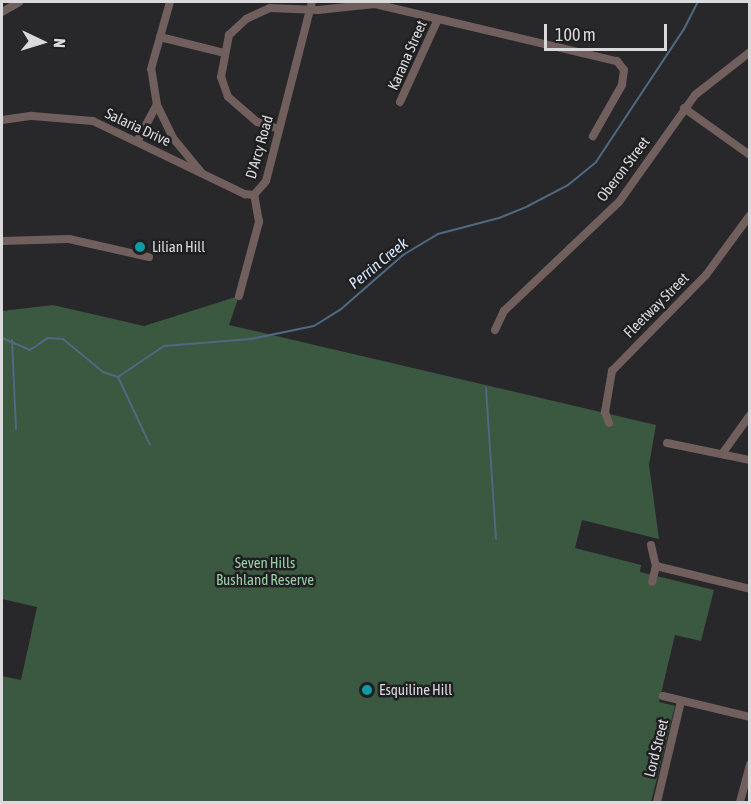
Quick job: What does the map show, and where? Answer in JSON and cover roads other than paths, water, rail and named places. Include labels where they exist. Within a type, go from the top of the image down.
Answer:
[{"type":"street","points":[[2,12],[20,2]]},
{"type":"street","points":[[170,2],[150,75],[157,105],[173,138],[202,174]]},
{"type":"street","points":[[279,129],[257,122],[228,97],[221,77],[224,52],[230,35],[246,20],[270,8],[375,4],[621,64],[622,85],[593,136]]},
{"type":"street","name":"D'Arcy Road","points":[[239,296],[259,222],[254,195],[266,180],[310,6]]},
{"type":"street","name":"Karana Street","points":[[400,102],[438,19]]},
{"type":"street","points":[[160,37],[224,52]]},
{"type":"street","name":"Oberon Street","points":[[495,330],[504,311],[619,202],[684,108],[750,52]]},
{"type":"street","points":[[138,140],[157,105]]},
{"type":"street","points":[[684,108],[750,155]]},
{"type":"street","name":"Salaria Drive","points":[[2,120],[32,116],[82,118],[138,140],[202,174],[245,194],[254,195]]},
{"type":"street","name":"Fleetway Street","points":[[609,423],[605,412],[612,371],[706,275],[750,215]]},
{"type":"street","points":[[2,241],[69,239],[149,257]]},
{"type":"street","points":[[722,454],[750,415]]},
{"type":"street","points":[[667,443],[750,460]]},
{"type":"street","points":[[651,545],[656,566],[652,582]]},
{"type":"street","points":[[656,566],[750,589]]},
{"type":"street","points":[[663,696],[750,717]]},
{"type":"street","name":"Lord Street","points":[[657,802],[681,701]]},
{"type":"street","points":[[740,802],[750,764]]},
{"type":"waterway","name":"Perrin Creek","points":[[2,338],[30,350],[48,338],[63,339],[103,372],[118,377],[164,346],[251,339],[314,326],[340,310],[403,255],[438,234],[499,218],[528,206],[568,185],[596,162],[684,29],[698,2]]},
{"type":"waterway","points":[[12,340],[16,429]]},
{"type":"waterway","points":[[118,377],[150,445]]},
{"type":"waterway","points":[[486,388],[496,539]]},
{"type":"place","name":"Lilian Hill","points":[[140,247]]},
{"type":"place","name":"Esquiline Hill","points":[[367,690]]},
{"type":"park label","name":"Seven Hills Bushland Reserve","points":[[265,570]]}]
